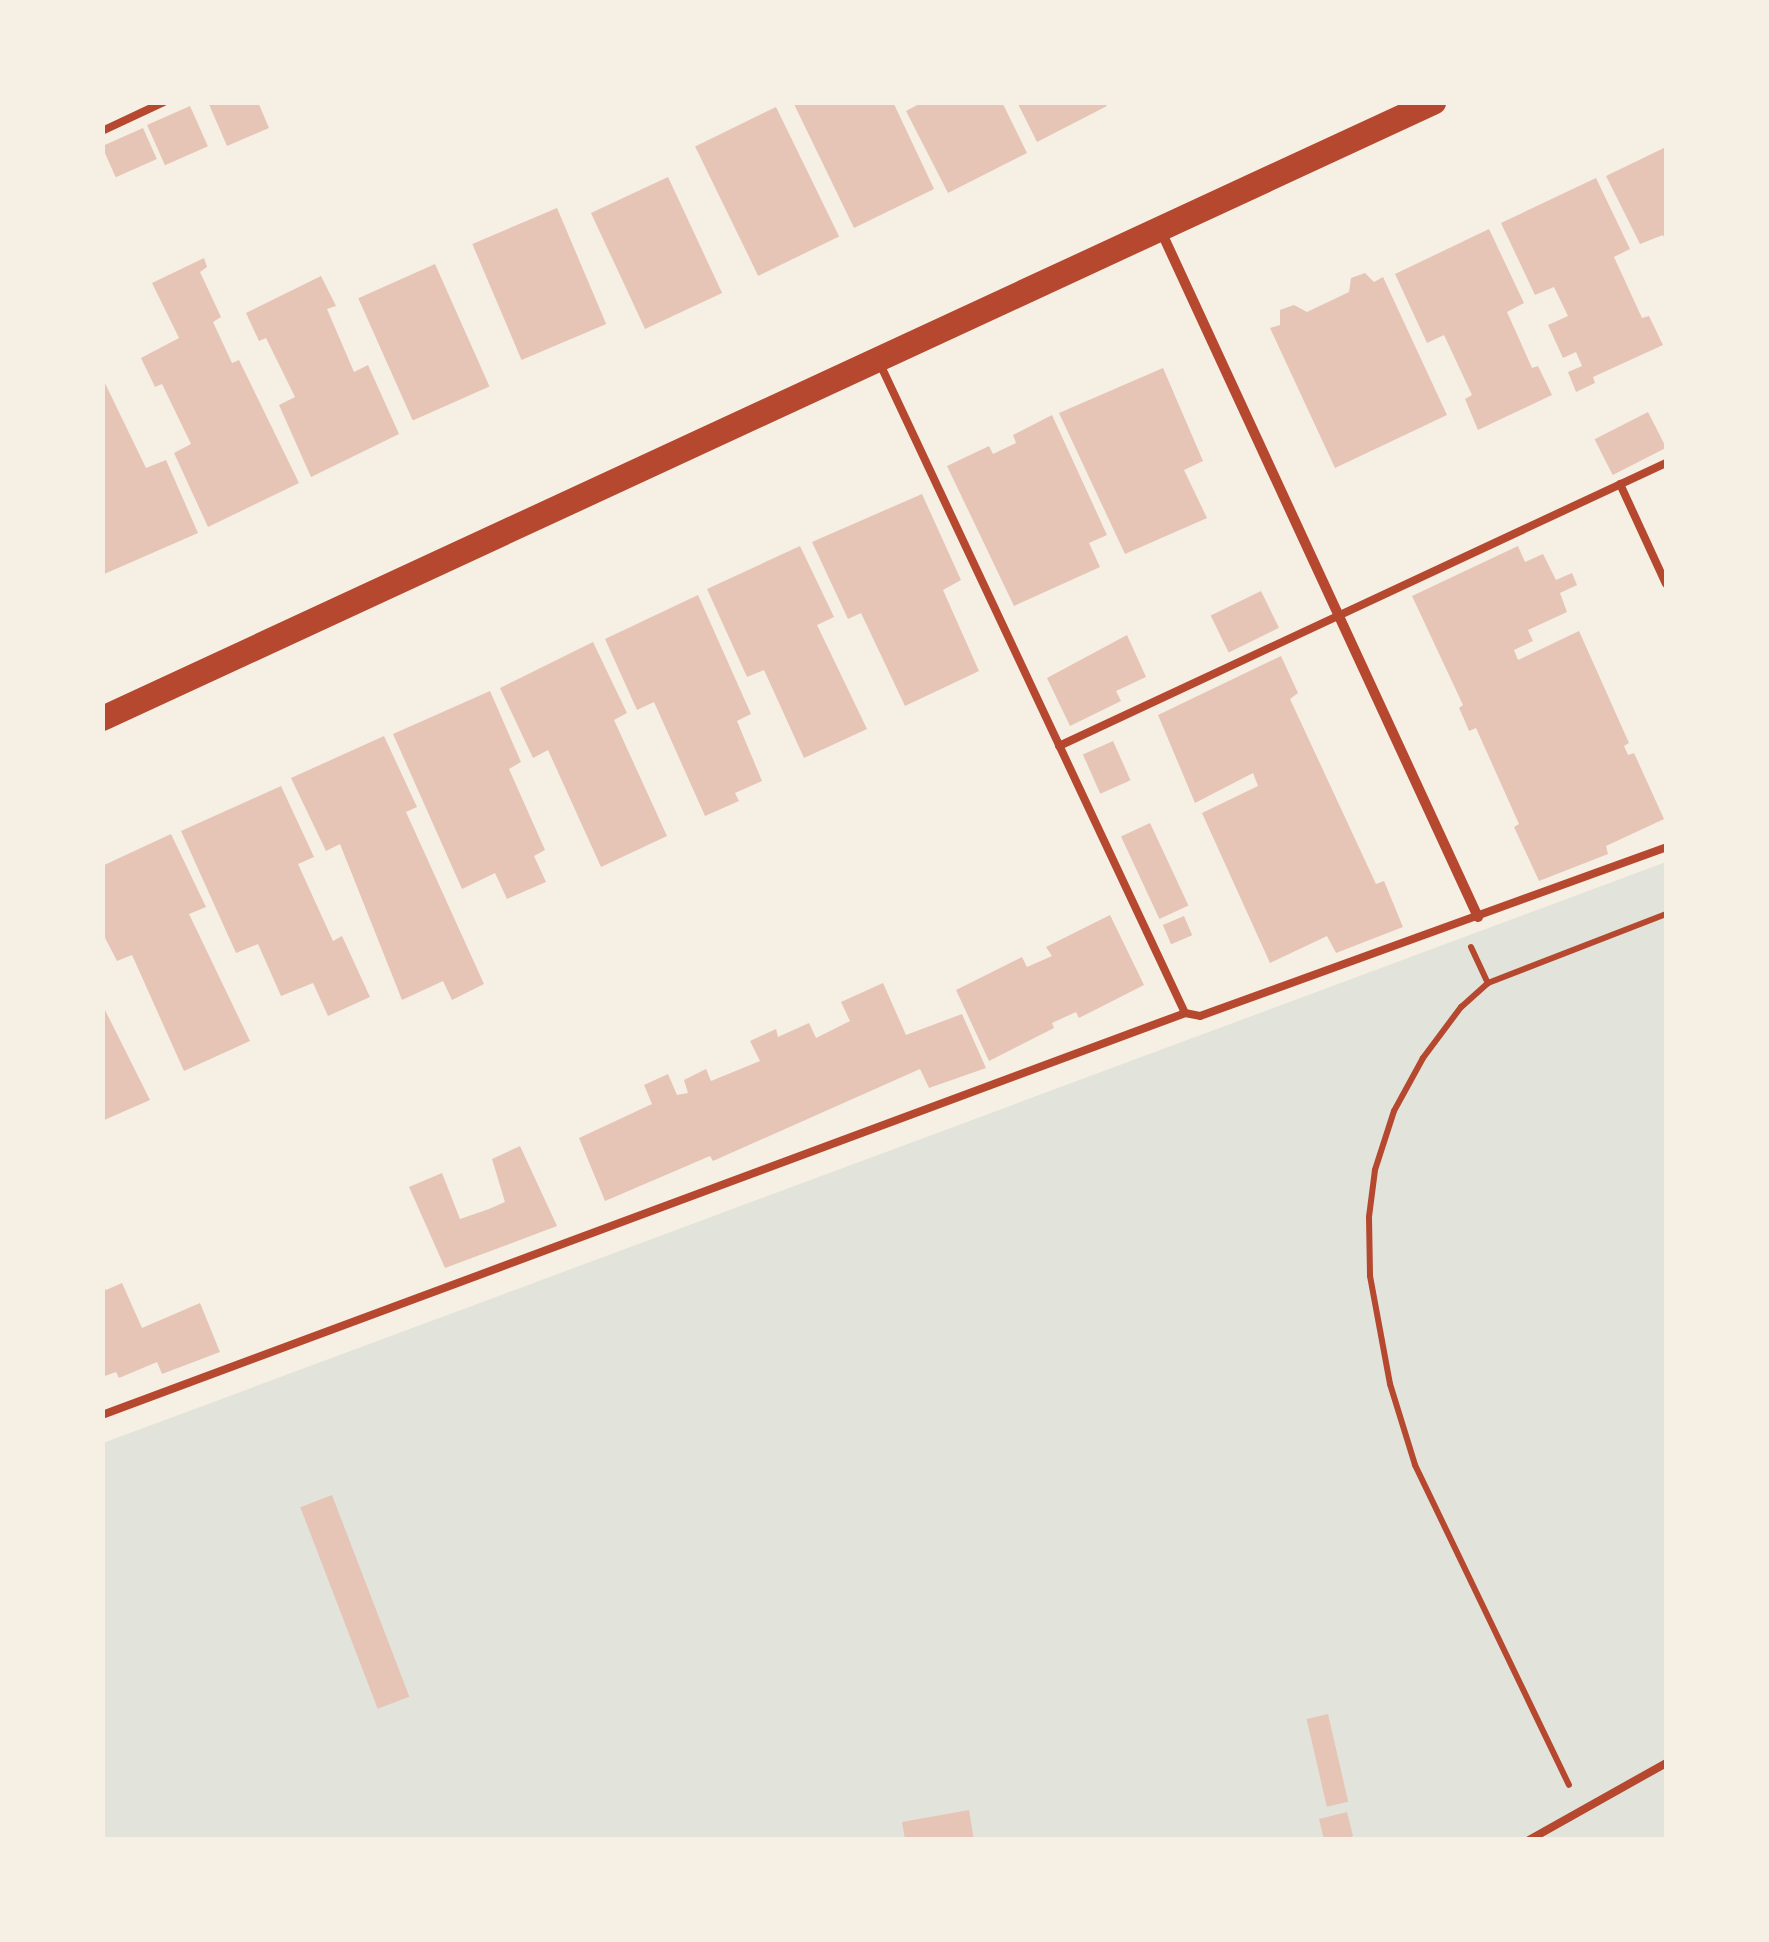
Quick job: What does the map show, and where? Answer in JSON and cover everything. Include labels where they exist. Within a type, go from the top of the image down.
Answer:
[{"type":"main road","points":[[102,718],[1433,102]]},
{"type":"street","points":[[1160,228],[1478,917]]},
{"type":"lane","points":[[102,131],[164,102]]},
{"type":"lane","points":[[878,360],[1185,1012]]},
{"type":"lane","points":[[1059,746],[1666,463]]},
{"type":"lane","points":[[1620,484],[1666,584]]},
{"type":"lane","points":[[102,1415],[1185,1012],[1200,1016],[1666,848]]},
{"type":"lane","points":[[1530,1840],[1666,1763]]},
{"type":"path","points":[[1581,1809],[1415,1465],[1390,1384],[1370,1276],[1374,1170],[1394,1111],[1423,1058],[1461,1007],[1488,983],[1666,914]]},
{"type":"path","points":[[1461,938],[1470,944],[1488,983]]},
{"type":"shaded area","points":[[1666,862],[1666,1839],[103,1840],[103,1443]]},
{"type":"building","points":[[208,102],[258,102],[269,128],[227,146]]},
{"type":"building","points":[[793,102],[893,102],[934,189],[854,228]]},
{"type":"building","points":[[923,102],[1002,102],[1027,153],[948,193],[906,111]]},
{"type":"building","points":[[1017,102],[1105,102],[1107,106],[1037,142]]},
{"type":"building","points":[[190,106],[208,146],[165,165],[147,125]]},
{"type":"building","points":[[776,107],[839,236],[758,276],[695,146]]},
{"type":"building","points":[[143,128],[157,159],[116,177],[102,146]]},
{"type":"building","points":[[1666,147],[1666,242],[1663,235],[1640,244],[1606,176]]},
{"type":"building","points":[[668,177],[722,293],[645,329],[591,213]]},
{"type":"building","points":[[1596,178],[1630,249],[1614,257],[1642,318],[1649,316],[1663,345],[1593,377],[1595,383],[1576,392],[1568,372],[1582,366],[1576,352],[1563,358],[1548,325],[1568,316],[1554,287],[1535,295],[1501,223]]},
{"type":"building","points":[[557,208],[606,324],[522,360],[472,244]]},
{"type":"building","points":[[1489,229],[1524,303],[1507,312],[1532,368],[1538,366],[1552,395],[1478,430],[1465,399],[1472,395],[1444,335],[1427,343],[1395,274]]},
{"type":"building","points":[[204,258],[207,267],[200,272],[221,317],[213,322],[232,363],[239,360],[299,483],[208,527],[174,453],[191,444],[162,384],[155,387],[141,358],[179,338],[152,283]]},
{"type":"building","points":[[435,264],[490,386],[413,421],[358,298]]},
{"type":"building","points":[[1365,273],[1374,282],[1383,277],[1447,415],[1335,468],[1270,328],[1280,325],[1280,310],[1294,305],[1307,312],[1349,292],[1351,278]]},
{"type":"building","points":[[321,276],[336,306],[327,309],[354,372],[368,365],[399,434],[311,477],[279,405],[295,397],[266,338],[259,341],[246,313]]},
{"type":"building","points":[[1163,368],[1203,461],[1184,470],[1207,518],[1125,554],[1059,413]]},
{"type":"building","points":[[102,377],[146,468],[166,460],[198,533],[102,575]]},
{"type":"building","points":[[1648,412],[1666,448],[1613,475],[1595,439]]},
{"type":"building","points":[[1052,415],[1107,535],[1089,543],[1100,567],[1014,606],[947,466],[989,446],[993,454],[1016,443],[1013,435]]},
{"type":"building","points":[[922,494],[961,580],[943,590],[979,671],[905,706],[861,613],[848,619],[812,542]]},
{"type":"building","points":[[800,546],[834,617],[817,625],[867,729],[804,758],[764,670],[747,677],[707,589]]},
{"type":"building","points":[[1518,546],[1525,562],[1543,554],[1556,580],[1572,573],[1577,585],[1560,593],[1567,612],[1528,630],[1533,641],[1514,650],[1518,660],[1579,631],[1629,743],[1624,746],[1628,755],[1634,753],[1664,819],[1606,846],[1608,854],[1539,881],[1514,827],[1519,824],[1476,728],[1469,731],[1459,708],[1463,705],[1412,596]]},
{"type":"building","points":[[1261,591],[1279,628],[1229,652],[1211,616]]},
{"type":"building","points":[[698,595],[751,714],[737,721],[762,781],[735,793],[739,801],[705,816],[654,702],[637,710],[605,639]]},
{"type":"building","points":[[1127,635],[1146,677],[1116,691],[1121,701],[1070,726],[1047,678]]},
{"type":"building","points":[[593,642],[627,713],[614,720],[667,836],[601,867],[548,750],[533,758],[500,688]]},
{"type":"building","points":[[1281,656],[1298,693],[1290,699],[1376,884],[1384,881],[1403,927],[1336,953],[1327,936],[1270,963],[1202,813],[1258,786],[1253,773],[1195,803],[1158,715]]},
{"type":"building","points":[[490,691],[521,762],[509,769],[545,850],[534,856],[546,882],[507,899],[495,873],[462,889],[393,734]]},
{"type":"building","points":[[384,736],[417,807],[406,812],[484,984],[452,1000],[443,981],[402,1000],[340,844],[326,851],[291,778]]},
{"type":"building","points":[[1113,741],[1130,780],[1100,794],[1083,754]]},
{"type":"building","points":[[281,786],[314,857],[298,864],[333,941],[342,936],[370,997],[328,1016],[313,983],[281,996],[258,944],[236,953],[181,831]]},
{"type":"building","points":[[1150,823],[1188,905],[1159,919],[1121,837]]},
{"type":"building","points":[[171,834],[206,907],[189,914],[250,1041],[184,1071],[132,955],[117,961],[102,932],[102,866]]},
{"type":"building","points":[[1110,915],[1144,985],[1079,1018],[1076,1012],[1052,1023],[1054,1028],[989,1061],[956,990],[1022,957],[1027,967],[1052,956],[1046,947]]},
{"type":"building","points":[[1184,916],[1192,935],[1171,944],[1163,925]]},
{"type":"building","points":[[883,983],[906,1035],[962,1014],[986,1068],[929,1088],[920,1069],[713,1161],[710,1156],[605,1201],[579,1138],[652,1104],[644,1085],[668,1074],[677,1095],[688,1093],[684,1080],[706,1069],[711,1081],[760,1061],[750,1041],[776,1029],[778,1037],[809,1023],[816,1038],[850,1021],[841,1002]]},
{"type":"building","points":[[102,1004],[150,1100],[102,1121]]},
{"type":"building","points":[[520,1146],[557,1226],[445,1268],[409,1187],[442,1173],[460,1219],[489,1209],[505,1202],[492,1159]]},
{"type":"building","points":[[122,1283],[142,1328],[200,1303],[220,1352],[162,1374],[157,1362],[119,1378],[116,1372],[102,1377],[102,1284],[106,1290]]},
{"type":"building","points":[[332,1495],[409,1697],[378,1709],[300,1507]]},
{"type":"building","points":[[1328,1714],[1348,1802],[1327,1807],[1307,1719]]},
{"type":"building","points":[[969,1810],[974,1840],[905,1840],[902,1822]]},
{"type":"building","points":[[1347,1812],[1353,1836],[1324,1840],[1319,1819]]}]
